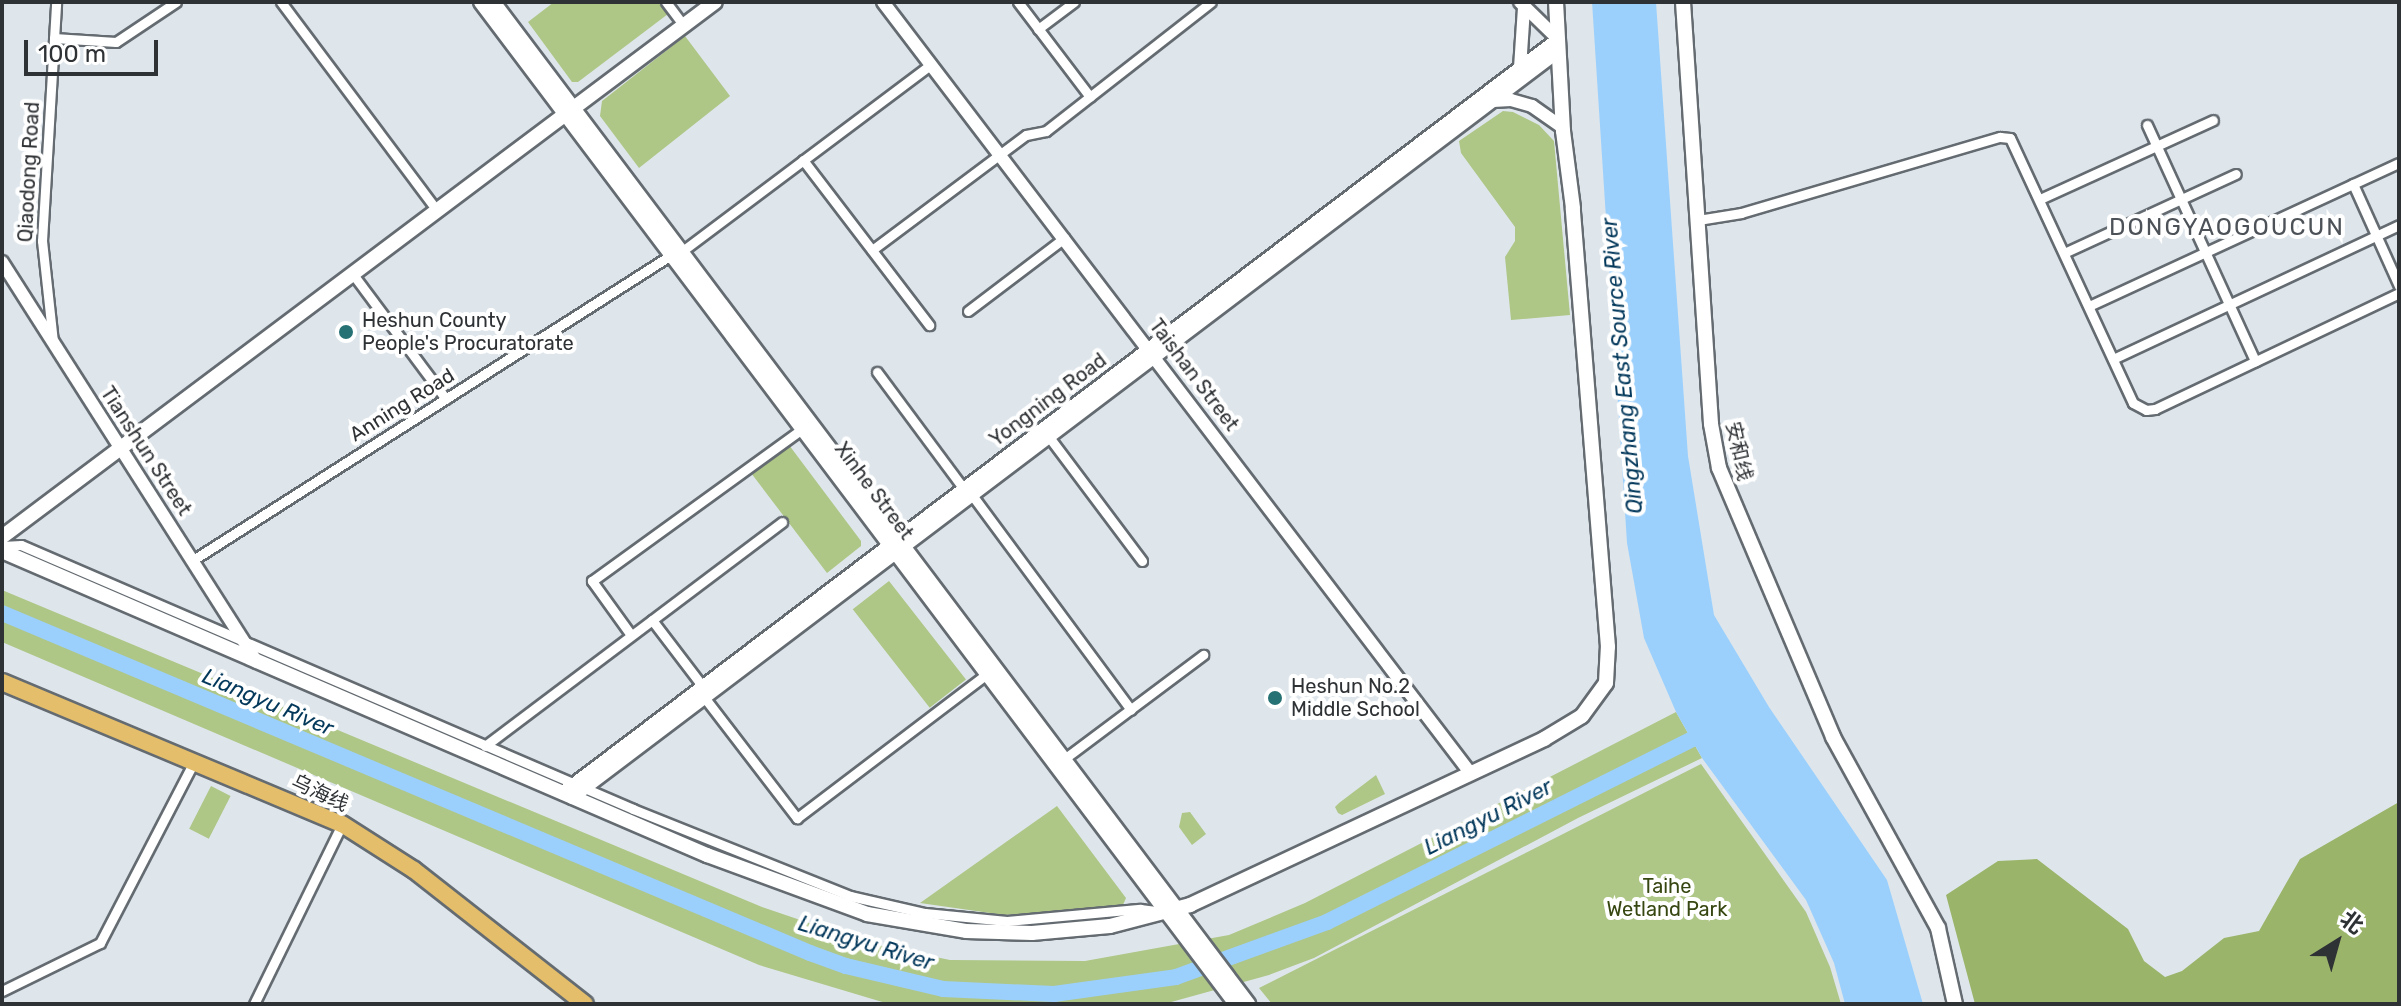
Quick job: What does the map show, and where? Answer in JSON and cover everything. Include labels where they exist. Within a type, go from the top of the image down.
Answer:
[{"type":"highway","name":"乌海线","points":[[2,682],[195,760],[342,824],[414,870],[585,1004]]},
{"type":"main road","name":"Xinhe Street","points":[[481,2],[567,108]]},
{"type":"main road","name":"Xinhe Street","points":[[493,2],[567,108],[897,546],[987,674],[1172,911],[1234,996],[1248,1004]]},
{"type":"main road","points":[[2,528],[352,273],[703,2]]},
{"type":"main road","points":[[2,537],[432,204],[715,2]]},
{"type":"main road","points":[[2,548],[257,662],[573,791],[809,895],[897,921],[966,931],[1032,933],[1096,929],[1172,911],[1317,849],[1544,739],[1582,716],[1598,699],[1608,675],[1573,208],[1563,128],[1556,2]]},
{"type":"main road","name":"安和线","points":[[1683,2],[1711,424],[1719,468],[1821,711],[1938,928],[1955,1004]]},
{"type":"main road","name":"Xinhe Street","points":[[676,253],[802,429],[1064,759],[1172,911]]},
{"type":"main road","name":"安和线","points":[[1907,869],[1935,904],[1945,926],[1962,1004]]},
{"type":"street","name":"Qiaodong Road","points":[[54,343],[42,241],[56,2]]},
{"type":"street","points":[[54,38],[116,42],[176,2]]},
{"type":"street","points":[[281,2],[432,204]]},
{"type":"street","points":[[666,2],[679,19]]},
{"type":"street","name":"Taishan Street","points":[[883,2],[1471,774]]},
{"type":"street","points":[[1018,2],[1090,97]]},
{"type":"street","points":[[1038,29],[1074,2]]},
{"type":"street","points":[[872,250],[1026,135],[1046,131],[1090,97],[1100,85],[1211,2]]},
{"type":"street","points":[[1522,4],[1558,45]]},
{"type":"street","points":[[1520,68],[1522,4]]},
{"type":"street","name":"Yongning Road","points":[[968,492],[1049,437],[1152,353],[1520,68],[1558,45]]},
{"type":"street","name":"Yongning Road","points":[[573,791],[1152,353],[1493,101],[1558,45]]},
{"type":"street","name":"Anning Road","points":[[193,560],[676,253],[931,64]]},
{"type":"street","points":[[1493,101],[1511,100],[1532,106],[1563,128]]},
{"type":"street","points":[[2040,199],[2213,120]]},
{"type":"street","points":[[2147,125],[2255,361]]},
{"type":"street","points":[[1698,220],[1741,213],[2000,137],[2010,138],[2133,403],[2146,410],[2399,293]]},
{"type":"street","points":[[803,160],[929,325]]},
{"type":"street","points":[[2089,306],[2398,166]]},
{"type":"street","points":[[2064,253],[2236,174]]},
{"type":"street","points":[[2353,184],[2399,286]]},
{"type":"street","points":[[2113,359],[2399,225]]},
{"type":"street","points":[[968,311],[1064,238]]},
{"type":"street","name":"Tianshun Street","points":[[2,262],[257,662]]},
{"type":"street","points":[[352,273],[446,399]]},
{"type":"street","points":[[877,372],[1131,710]]},
{"type":"street","points":[[631,635],[592,581],[802,429]]},
{"type":"street","points":[[1049,437],[1142,561]]},
{"type":"street","points":[[485,746],[782,522]]},
{"type":"street","points":[[2,548],[21,545],[485,746],[573,791]]},
{"type":"street","points":[[652,620],[797,818],[987,674]]},
{"type":"street","points":[[1064,759],[1203,655]]},
{"type":"street","points":[[2,991],[100,943],[195,760]]},
{"type":"street","points":[[254,1004],[342,824]]},
{"type":"green space","points":[[554,2],[659,2],[668,14],[578,82],[572,82],[528,22]]},
{"type":"green space","points":[[685,36],[730,96],[639,168],[600,116],[602,101]]},
{"type":"green space","points":[[1503,111],[1513,112],[1539,125],[1554,141],[1570,315],[1511,320],[1505,257],[1515,241],[1515,227],[1461,153],[1459,141]]},
{"type":"green space","points":[[789,445],[861,541],[861,546],[827,573],[751,473]]},
{"type":"green space","points":[[889,581],[966,680],[930,708],[853,609]]},
{"type":"green space","points":[[2,590],[762,907],[868,943],[950,960],[1085,961],[1229,935],[1305,903],[1676,712],[1702,758],[1578,818],[1314,958],[1269,975],[1164,1004],[889,1004],[759,965],[2,642]]},
{"type":"green space","name":"Taihe Wetland Park","points":[[1701,764],[1806,912],[1830,967],[1841,1004],[1272,1004],[1259,988]]},
{"type":"green space","points":[[1376,775],[1385,794],[1342,815],[1338,813],[1335,807],[1339,803]]},
{"type":"green space","points":[[211,786],[231,796],[209,839],[189,829]]},
{"type":"green space","points":[[2399,802],[2399,1004],[1975,1004],[1946,895],[1998,861],[2037,859],[2128,929],[2144,961],[2165,977],[2182,971],[2224,938],[2259,931],[2300,859]]},
{"type":"green space","points":[[1057,806],[1126,898],[1122,907],[1004,915],[920,903]]},
{"type":"green space","points":[[1190,812],[1206,834],[1192,845],[1179,827],[1182,813]]},
{"type":"water","name":"Qingzhang East Source River","points":[[1592,2],[1656,2],[1688,456],[1714,615],[1769,707],[1887,880],[1923,1004],[1845,1004],[1834,963],[1806,900],[1702,758],[1676,712],[1644,638],[1627,543]]},
{"type":"waterway","name":"Liangyu River","points":[[2,613],[810,953],[846,966],[943,989],[1054,994],[1176,977],[1327,922],[1710,730]]},
{"type":"place","name":"Heshun County People's Procuratorate","points":[[346,332]]},
{"type":"place","name":"Heshun No.2 Middle School","points":[[1275,698]]},
{"type":"district","name":"DONGYAOGOUCUN","points":[[2227,228]]}]
